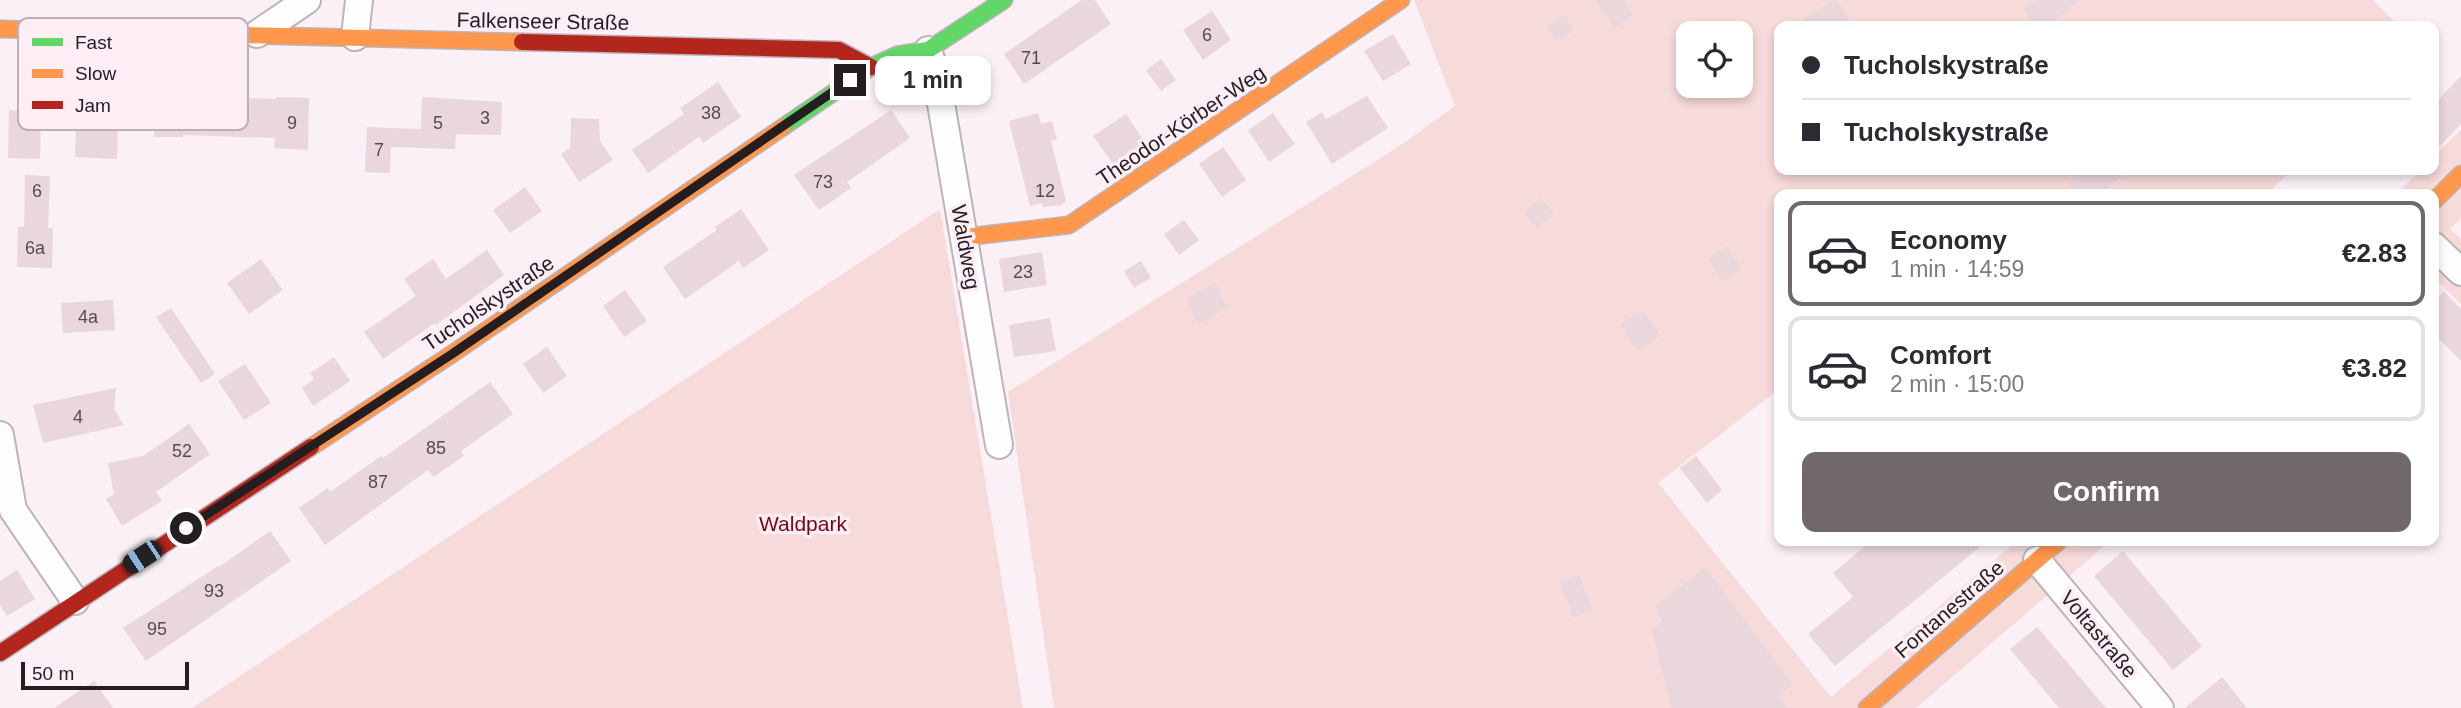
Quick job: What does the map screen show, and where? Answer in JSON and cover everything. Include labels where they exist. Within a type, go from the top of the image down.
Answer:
[{"type":"street","points":[[257,34],[307,0]]},
{"type":"street","points":[[355,37],[359,0]]},
{"type":"street","name":"Tucholskystraße","points":[[0,653],[452,354],[871,67],[897,55],[928,50],[974,8],[1004,0]]},
{"type":"street","name":"Theodor-Körber-Weg","points":[[965,237],[1069,225],[1401,0]]},
{"type":"street","name":"Falkenseer Straße","points":[[0,29],[18,29]]},
{"type":"street","name":"Falkenseer Straße","points":[[248,34],[839,50],[871,67]]},
{"type":"street","name":"Waldweg","points":[[928,50],[936,74],[999,445]]},
{"type":"street","points":[[2439,196],[2461,174]]},
{"type":"street","points":[[2439,251],[2461,272]]},
{"type":"street","points":[[0,435],[13,510],[75,601]]},
{"type":"street","name":"Fontanestraße","points":[[1867,708],[2053,546]]},
{"type":"street","name":"Voltastraße","points":[[2037,560],[2160,708]]},
{"type":"green space","points":[[1414,0],[2373,0],[2394,21],[1774,21],[1774,175],[2287,175],[2272,189],[1774,189],[1774,393],[1658,483],[1831,697],[2011,546],[2104,546],[1916,708],[1054,708],[1008,392],[1395,149],[1455,106]]},
{"type":"green space","points":[[2461,130],[2461,218],[2450,229],[2461,239],[2461,304],[2439,283],[2439,189],[2401,189],[2416,175],[2439,175],[2439,151]]},
{"type":"green space","name":"Waldpark","points":[[940,209],[1023,708],[192,708]]},
{"type":"building","points":[[1082,0],[1095,0],[1111,24],[1024,84],[1004,54]]},
{"type":"building","points":[[1595,0],[1624,0],[1634,15],[1615,28]]},
{"type":"building","points":[[1837,0],[1850,21],[1801,21]]},
{"type":"building","points":[[2037,0],[2079,0],[2054,21],[2031,21],[2023,10]]},
{"type":"building","points":[[1212,11],[1231,40],[1203,60],[1183,30]]},
{"type":"building","points":[[1565,15],[1574,31],[1556,41],[1546,26]]},
{"type":"building","points":[[1393,34],[1411,64],[1383,81],[1364,51]]},
{"type":"building","points":[[1161,59],[1176,80],[1161,91],[1146,70]]},
{"type":"building","points":[[2461,76],[2461,124],[2439,147],[2439,99]]},
{"type":"building","points":[[718,82],[741,117],[703,143],[699,137],[648,173],[632,150],[684,114],[680,108]]},
{"type":"building","points":[[1367,96],[1388,128],[1332,164],[1306,122],[1322,112],[1326,119]]},
{"type":"building","points":[[422,97],[502,102],[501,135],[456,134],[455,149],[391,147],[390,173],[365,172],[367,127],[421,129]]},
{"type":"building","points":[[248,98],[309,98],[308,150],[274,148],[275,138],[183,135],[154,137],[154,130],[248,130]]},
{"type":"building","points":[[9,110],[18,110],[18,130],[41,130],[40,159],[8,158]]},
{"type":"building","points":[[891,110],[910,138],[847,182],[851,188],[819,210],[794,175]]},
{"type":"building","points":[[1038,113],[1041,124],[1052,121],[1057,140],[1051,141],[1066,201],[1061,205],[1043,207],[1042,203],[1030,206],[1009,121]]},
{"type":"building","points":[[1273,113],[1295,144],[1269,162],[1248,130]]},
{"type":"building","points":[[1126,114],[1147,146],[1116,168],[1093,136]]},
{"type":"building","points":[[571,118],[599,119],[600,141],[613,160],[579,182],[561,154],[570,148]]},
{"type":"building","points":[[76,130],[118,130],[117,159],[75,157]]},
{"type":"building","points":[[1223,147],[1246,180],[1222,197],[1199,164]]},
{"type":"building","points":[[25,175],[50,176],[48,228],[53,228],[52,268],[17,267],[18,227],[24,227]]},
{"type":"building","points":[[2070,175],[2125,175],[2105,189],[2074,189],[2069,184],[2074,179]]},
{"type":"building","points":[[525,187],[542,211],[510,233],[493,210]]},
{"type":"building","points":[[1541,198],[1554,213],[1537,228],[1524,212]]},
{"type":"building","points":[[741,209],[769,250],[743,268],[739,261],[685,299],[663,267],[717,230],[715,227]]},
{"type":"building","points":[[1184,220],[1199,240],[1179,255],[1164,234]]},
{"type":"building","points":[[1727,246],[1742,268],[1723,281],[1708,259]]},
{"type":"building","points":[[487,250],[504,275],[436,325],[435,323],[383,359],[364,332],[416,296],[404,279],[433,259],[446,279]]},
{"type":"building","points":[[1042,252],[1047,285],[1004,292],[999,259]]},
{"type":"building","points":[[261,259],[283,290],[249,314],[227,283]]},
{"type":"building","points":[[1141,261],[1151,278],[1134,288],[1124,271]]},
{"type":"building","points":[[1215,283],[1228,307],[1199,324],[1186,299]]},
{"type":"building","points":[[625,290],[647,321],[624,337],[603,306]]},
{"type":"building","points":[[2444,291],[2461,309],[2461,361],[2439,339],[2439,296]]},
{"type":"building","points":[[113,300],[115,330],[63,333],[61,303]]},
{"type":"building","points":[[171,308],[215,374],[201,383],[156,317]]},
{"type":"building","points":[[1644,311],[1660,336],[1637,350],[1620,324]]},
{"type":"building","points":[[1050,318],[1056,351],[1014,357],[1009,325]]},
{"type":"building","points":[[547,347],[567,376],[543,393],[523,364]]},
{"type":"building","points":[[334,357],[350,381],[313,406],[302,388],[314,379],[310,373]]},
{"type":"building","points":[[245,364],[271,403],[244,420],[218,381]]},
{"type":"building","points":[[490,382],[513,414],[461,451],[464,456],[433,477],[428,470],[325,545],[299,508],[328,488],[330,492],[381,456],[383,458]]},
{"type":"building","points":[[116,388],[114,409],[124,425],[43,443],[33,405]]},
{"type":"building","points":[[189,424],[210,454],[156,492],[162,501],[122,526],[106,499],[114,494],[108,463],[143,456]]},
{"type":"building","points":[[1696,456],[1722,490],[1707,503],[1680,468]]},
{"type":"building","points":[[270,531],[291,561],[146,661],[123,628]]},
{"type":"building","points":[[1865,546],[1981,546],[1835,666],[1808,634],[1853,597],[1833,573]]},
{"type":"building","points":[[2123,551],[2202,646],[2173,670],[2094,576]]},
{"type":"building","points":[[1705,567],[1793,684],[1778,697],[1789,708],[1671,708],[1652,630],[1662,621],[1654,607]]},
{"type":"building","points":[[17,570],[35,599],[7,616],[0,605],[0,581]]},
{"type":"building","points":[[1579,575],[1593,610],[1574,618],[1559,583]]},
{"type":"building","points":[[2037,627],[2106,708],[2059,708],[2010,649]]},
{"type":"building","points":[[2222,677],[2247,708],[2185,708]]},
{"type":"building","points":[[94,681],[113,708],[54,708]]},
{"type":"traffic: fast","points":[[783,127],[871,67],[897,55],[928,50],[1004,0]]},
{"type":"traffic: slow","points":[[965,237],[1069,225],[1401,0]]},
{"type":"traffic: slow","points":[[0,29],[18,29]]},
{"type":"traffic: slow","points":[[248,35],[522,42]]},
{"type":"traffic: slow","points":[[311,447],[452,354],[783,127]]},
{"type":"traffic: slow","points":[[2439,196],[2461,174]]},
{"type":"traffic: slow","points":[[1867,708],[2053,546]]},
{"type":"traffic: jam","points":[[522,42],[839,50],[871,67]]},
{"type":"traffic: jam","points":[[0,653],[311,447]]},
{"type":"route","points":[[186,528],[452,354],[850,80]]}]
